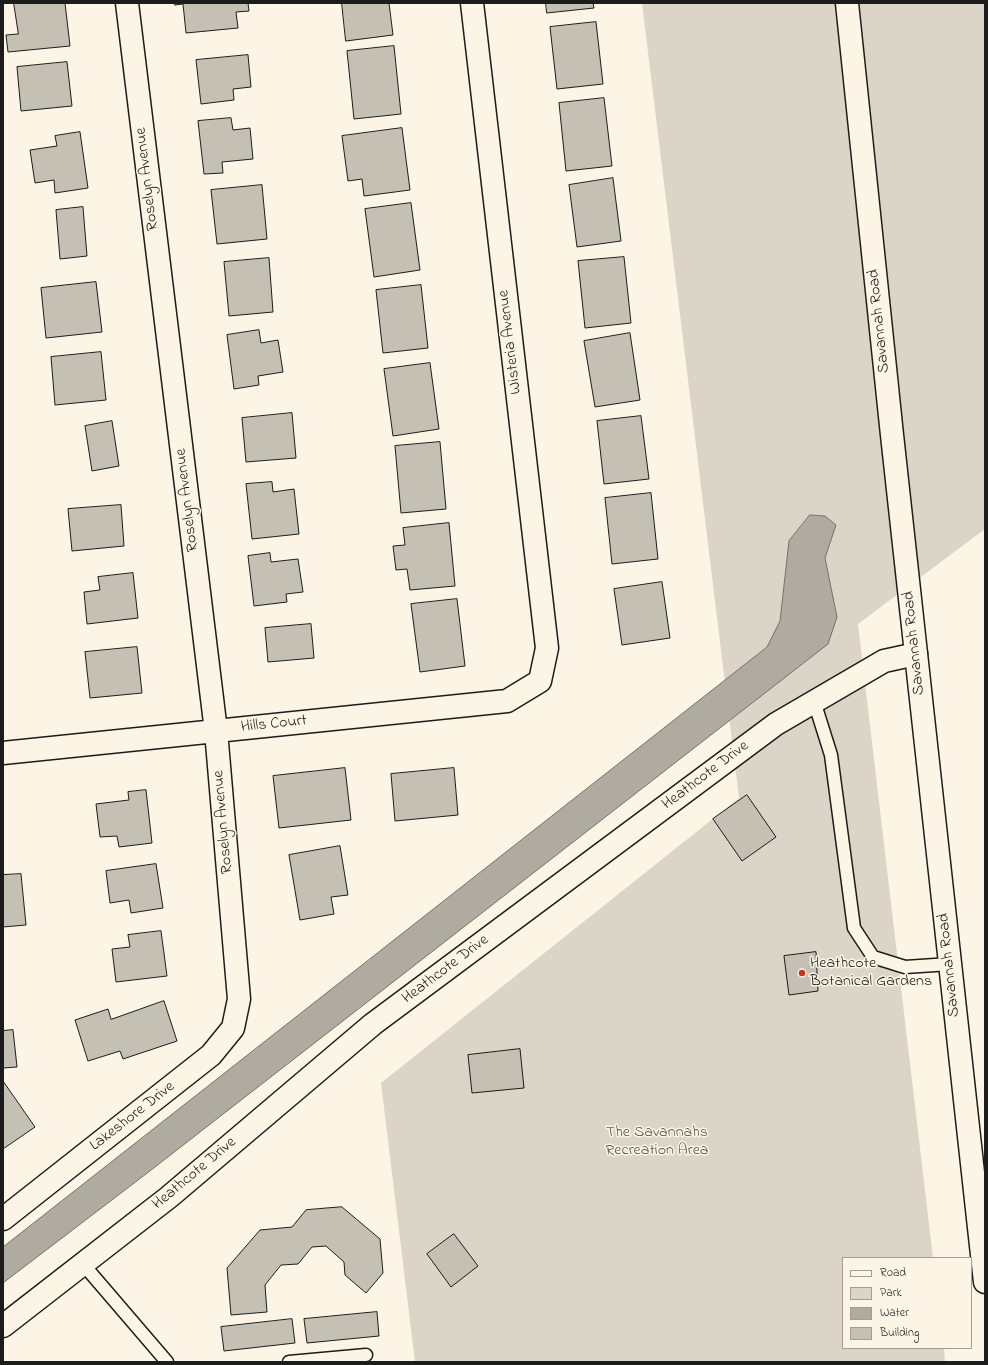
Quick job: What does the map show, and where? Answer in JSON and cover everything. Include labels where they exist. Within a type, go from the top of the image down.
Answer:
[{"type":"street","name":"Roselyn Avenue","points":[[127,3],[216,731],[239,999]]},
{"type":"street","name":"Wisteria Avenue","points":[[472,3],[547,648],[540,680]]},
{"type":"street","name":"Savannah Road","points":[[847,3],[916,654],[985,1282]]},
{"type":"street","name":"Heathcote Drive","points":[[3,1326],[169,1197],[373,1024],[776,724],[884,661],[916,654]]},
{"type":"street","name":"Hills Court","points":[[3,753],[507,701],[540,680]]},
{"type":"street","name":"Lakeshore Drive","points":[[3,1219],[211,1055],[233,1028],[239,999]]},
{"type":"lane","points":[[814,701],[831,755],[854,928],[873,957],[905,967],[950,964]]},
{"type":"lane","points":[[82,1264],[167,1362]]},
{"type":"lane","points":[[289,1362],[366,1355]]},
{"type":"green space","name":"The Savannahs Recreation Area","points":[[642,3],[985,3],[985,529],[858,624],[933,1257],[842,1257],[842,1349],[944,1349],[945,1362],[415,1362],[381,1083],[739,798]]},
{"type":"water","points":[[810,515],[825,516],[836,525],[825,558],[837,617],[828,644],[146,1174],[3,1283],[3,1247],[767,647],[780,621],[789,541]]},
{"type":"building","points":[[14,3],[65,3],[70,46],[8,52],[6,35],[18,34]]},
{"type":"building","points":[[175,3],[248,3],[249,11],[236,12],[238,28],[186,33],[183,4],[175,5]]},
{"type":"building","points":[[342,3],[389,3],[393,35],[346,41]]},
{"type":"building","points":[[546,3],[593,3],[594,8],[547,13]]},
{"type":"building","points":[[596,22],[603,84],[557,89],[550,27]]},
{"type":"building","points":[[394,46],[401,114],[354,119],[347,51]]},
{"type":"building","points":[[248,55],[251,87],[233,89],[234,100],[201,104],[196,60]]},
{"type":"building","points":[[67,62],[72,106],[21,111],[17,67]]},
{"type":"building","points":[[604,98],[612,166],[566,171],[559,103]]},
{"type":"building","points":[[231,118],[233,130],[250,128],[253,159],[222,162],[223,173],[204,174],[198,121]]},
{"type":"building","points":[[402,128],[410,190],[364,196],[362,179],[348,181],[342,136]]},
{"type":"building","points":[[80,132],[88,188],[55,193],[54,180],[35,183],[30,150],[57,146],[55,136]]},
{"type":"building","points":[[613,178],[621,241],[577,247],[569,185]]},
{"type":"building","points":[[262,185],[267,239],[217,244],[211,190]]},
{"type":"building","points":[[411,203],[420,270],[374,277],[365,209]]},
{"type":"building","points":[[83,207],[87,256],[60,259],[56,210]]},
{"type":"building","points":[[624,257],[631,323],[585,328],[578,261]]},
{"type":"building","points":[[269,258],[273,312],[229,316],[224,262]]},
{"type":"building","points":[[96,282],[102,332],[46,338],[41,288]]},
{"type":"building","points":[[421,285],[428,348],[383,353],[376,290]]},
{"type":"building","points":[[259,330],[261,343],[278,340],[283,372],[258,376],[259,385],[234,389],[227,335]]},
{"type":"building","points":[[630,333],[640,400],[595,407],[584,341]]},
{"type":"building","points":[[101,352],[106,400],[55,405],[51,357]]},
{"type":"building","points":[[430,363],[439,429],[393,436],[384,369]]},
{"type":"building","points":[[292,413],[296,458],[246,462],[242,418]]},
{"type":"building","points":[[641,416],[649,479],[604,484],[597,421]]},
{"type":"building","points":[[112,421],[119,466],[92,471],[85,426]]},
{"type":"building","points":[[440,442],[446,509],[401,513],[395,446]]},
{"type":"building","points":[[272,482],[273,492],[294,489],[299,534],[252,539],[246,484]]},
{"type":"building","points":[[651,493],[658,559],[612,564],[605,498]]},
{"type":"building","points":[[121,505],[124,546],[72,551],[68,509]]},
{"type":"building","points":[[449,523],[455,586],[410,590],[407,569],[396,570],[393,546],[405,545],[403,528]]},
{"type":"building","points":[[270,553],[271,562],[298,559],[303,592],[286,594],[287,602],[254,606],[248,556]]},
{"type":"building","points":[[133,573],[138,618],[87,624],[84,592],[100,590],[98,577]]},
{"type":"building","points":[[662,582],[670,638],[622,645],[614,589]]},
{"type":"building","points":[[457,599],[465,666],[420,672],[411,604]]},
{"type":"building","points":[[311,624],[314,658],[268,662],[265,628]]},
{"type":"building","points":[[137,647],[142,693],[90,698],[85,652]]},
{"type":"building","points":[[345,768],[351,820],[279,828],[273,776]]},
{"type":"building","points":[[454,768],[458,815],[395,821],[391,774]]},
{"type":"building","points":[[146,790],[152,843],[119,847],[117,836],[100,837],[96,804],[129,800],[128,792]]},
{"type":"building","points":[[747,795],[776,837],[742,861],[713,819]]},
{"type":"building","points":[[340,846],[348,895],[331,897],[334,914],[300,920],[289,855]]},
{"type":"building","points":[[156,864],[163,908],[131,913],[129,900],[110,903],[106,871]]},
{"type":"building","points":[[21,874],[26,925],[3,927],[3,875]]},
{"type":"building","points":[[161,931],[167,976],[116,982],[112,949],[130,947],[128,935]]},
{"type":"building","name":"Heathcote Botanical Gardens","points":[[816,952],[818,991],[789,995],[784,956]]},
{"type":"building","points":[[164,1001],[177,1041],[123,1059],[120,1051],[88,1061],[75,1020],[108,1009],[111,1019]]},
{"type":"building","points":[[13,1030],[17,1067],[3,1068],[3,1031]]},
{"type":"building","points":[[520,1049],[524,1088],[472,1093],[468,1055]]},
{"type":"building","points":[[3,1081],[35,1127],[3,1149]]},
{"type":"building","points":[[342,1207],[380,1239],[383,1273],[366,1293],[345,1275],[344,1262],[326,1246],[312,1247],[298,1264],[281,1265],[265,1285],[267,1312],[231,1315],[227,1268],[260,1230],[292,1227],[306,1210]]},
{"type":"building","points":[[454,1234],[478,1266],[451,1287],[427,1254]]},
{"type":"building","points":[[377,1312],[379,1336],[307,1343],[304,1319]]},
{"type":"building","points":[[292,1319],[295,1343],[224,1351],[221,1327]]},
{"type":"place","name":"Heathcote Botanical Gardens","points":[[802,973]]}]
